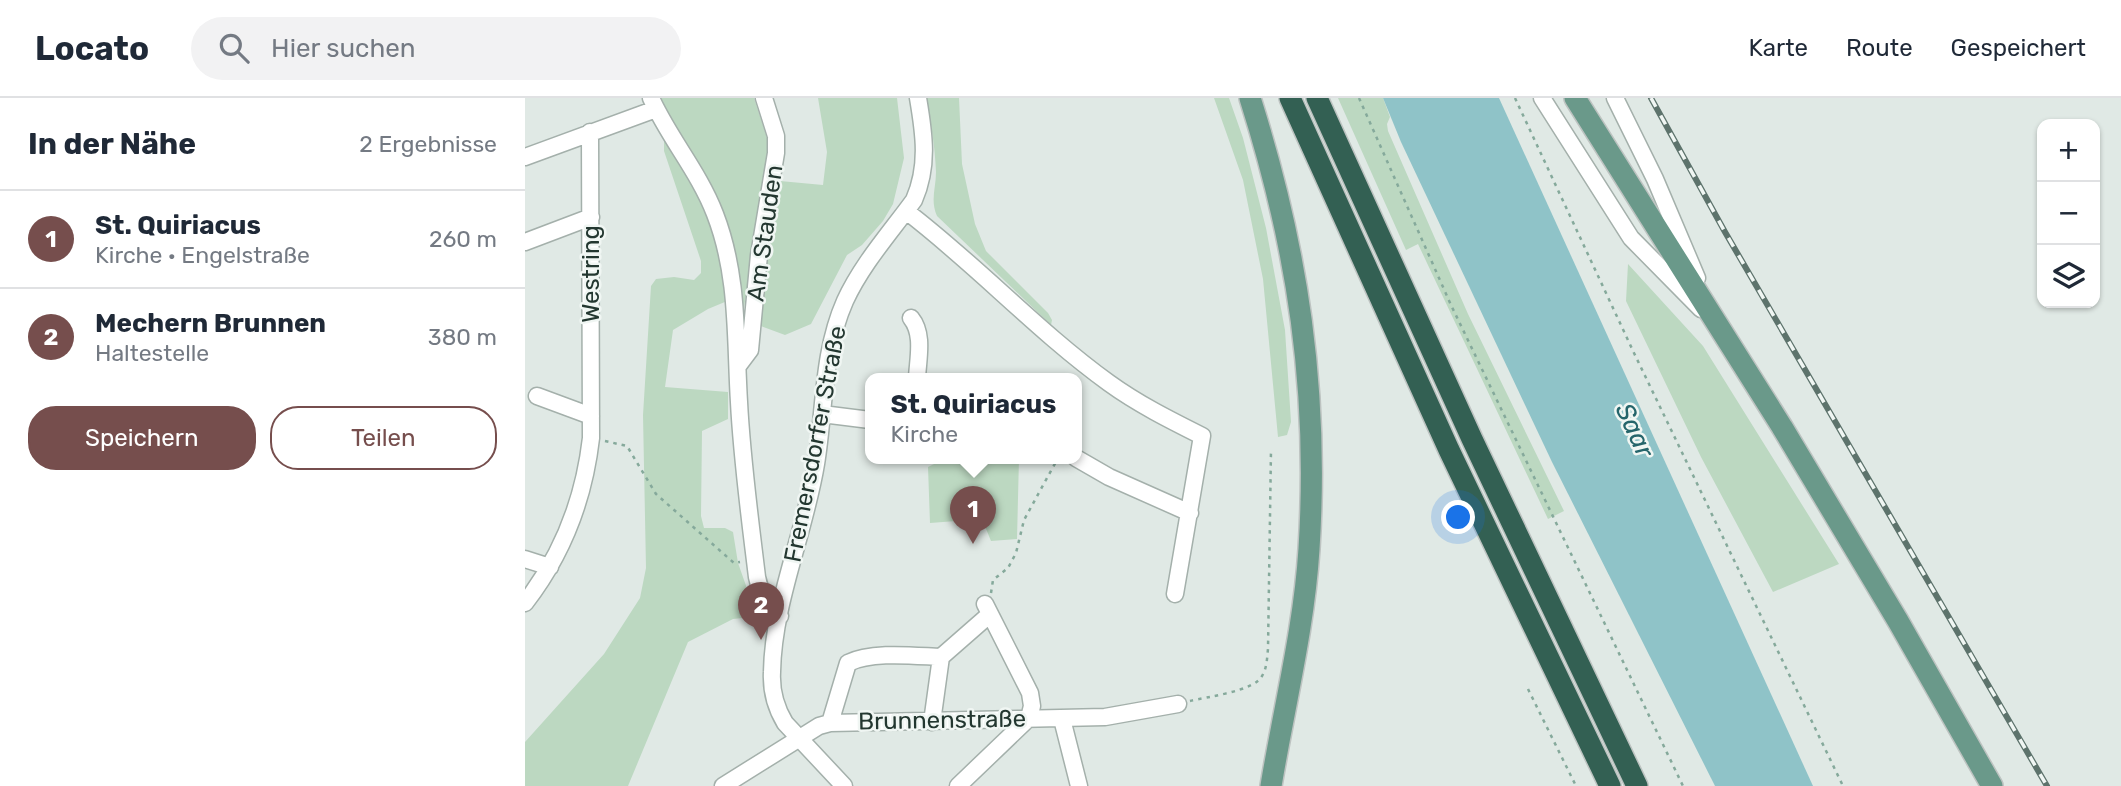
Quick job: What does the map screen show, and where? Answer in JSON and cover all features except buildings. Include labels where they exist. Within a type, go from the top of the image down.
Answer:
[{"type":"highway","points":[[1290,98],[1449,450],[1610,786]]},
{"type":"highway","points":[[1317,98],[1472,439],[1637,786]]},
{"type":"main road","points":[[1250,98],[1287,232],[1302,321],[1311,425],[1309,550],[1304,595],[1271,786]]},
{"type":"main road","points":[[1575,98],[1720,327],[1874,580],[1992,786]]},
{"type":"street","name":"Am Stauden","points":[[738,366],[750,350],[759,255],[776,153],[776,136],[764,98]]},
{"type":"street","name":"Fremersdorfer Straße","points":[[844,786],[778,712],[772,690],[773,658],[780,616],[809,499],[834,331],[846,300],[920,188],[925,159],[925,137],[918,98]]},
{"type":"street","points":[[1542,98],[1631,238],[1657,267],[1720,327]]},
{"type":"street","points":[[1615,98],[1655,179],[1720,327]]},
{"type":"street","name":"Am Stauden","points":[[525,158],[653,104],[702,185],[716,215],[727,254],[737,316],[739,401],[760,591],[770,607],[780,616]]},
{"type":"street","name":"Westring","points":[[525,603],[550,567],[574,516],[583,492],[591,438],[590,132]]},
{"type":"street","points":[[906,211],[947,242],[1068,351],[1108,382],[1140,403],[1202,436],[1175,594]]},
{"type":"street","points":[[525,242],[591,217]]},
{"type":"street","points":[[911,318],[917,325],[920,337],[917,373]]},
{"type":"street","points":[[537,396],[591,416]]},
{"type":"street","points":[[822,414],[865,419]]},
{"type":"street","points":[[1082,461],[1109,477],[1190,513]]},
{"type":"street","points":[[525,559],[550,567]]},
{"type":"street","points":[[932,722],[941,657],[987,610],[1030,693],[1032,706],[1029,718],[958,786]]},
{"type":"street","points":[[830,723],[848,663],[889,656],[941,657]]},
{"type":"street","name":"Brunnenstraße","points":[[723,786],[819,726],[830,723],[1062,719],[1124,715],[1178,704]]},
{"type":"street","points":[[1062,719],[1079,786]]},
{"type":"path","points":[[1359,98],[1451,305],[1683,786]]},
{"type":"path","points":[[1515,98],[1843,786]]},
{"type":"path","points":[[591,438],[627,446],[656,494],[734,563],[755,561]]},
{"type":"path","points":[[1178,704],[1246,688],[1263,676],[1268,649],[1271,450]]},
{"type":"path","points":[[987,610],[993,580],[1008,568],[1017,554],[1024,520],[1055,464]]},
{"type":"path","points":[[1528,689],[1576,786]]},
{"type":"green space","points":[[661,98],[754,98],[771,150],[743,313],[732,299],[708,309],[673,330],[665,387],[728,392],[728,419],[702,431],[701,516],[704,528],[725,528],[733,532],[738,563],[756,614],[733,619],[688,642],[628,786],[525,786],[525,742],[604,654],[640,598],[646,568],[643,415],[651,286],[656,279],[674,277],[694,280],[701,273],[701,261],[664,151],[664,142],[673,125]]},
{"type":"green space","points":[[818,98],[897,98],[904,158],[893,204],[883,221],[862,245],[847,255],[811,324],[785,335],[761,326],[767,260],[780,181],[823,185],[827,152]]},
{"type":"green space","points":[[926,98],[959,98],[962,164],[975,224],[986,251],[1048,313],[1052,320],[1051,325],[937,216],[934,199],[935,153]]},
{"type":"green space","points":[[1214,98],[1229,98],[1243,138],[1266,228],[1285,330],[1291,422],[1287,435],[1278,437],[1263,279],[1243,180]]},
{"type":"green space","points":[[1338,98],[1383,98],[1390,117],[1388,131],[1468,314],[1564,511],[1548,519],[1418,244],[1406,250]]},
{"type":"green space","points":[[1628,264],[1703,346],[1839,564],[1773,592],[1701,457],[1626,301]]},
{"type":"green space","points":[[934,464],[1019,464],[1017,539],[991,541],[982,519],[930,523],[928,467]]},
{"type":"water","name":"Saar","points":[[1383,98],[1499,98],[1813,786],[1715,786],[1552,462],[1401,142]]},
{"type":"railway","points":[[1651,98],[1725,232],[2047,786]]},
{"type":"place","name":"St. Quiriacus","points":[[973,544]]},
{"type":"place","name":"Mechern Brunnen","points":[[761,640]]}]
